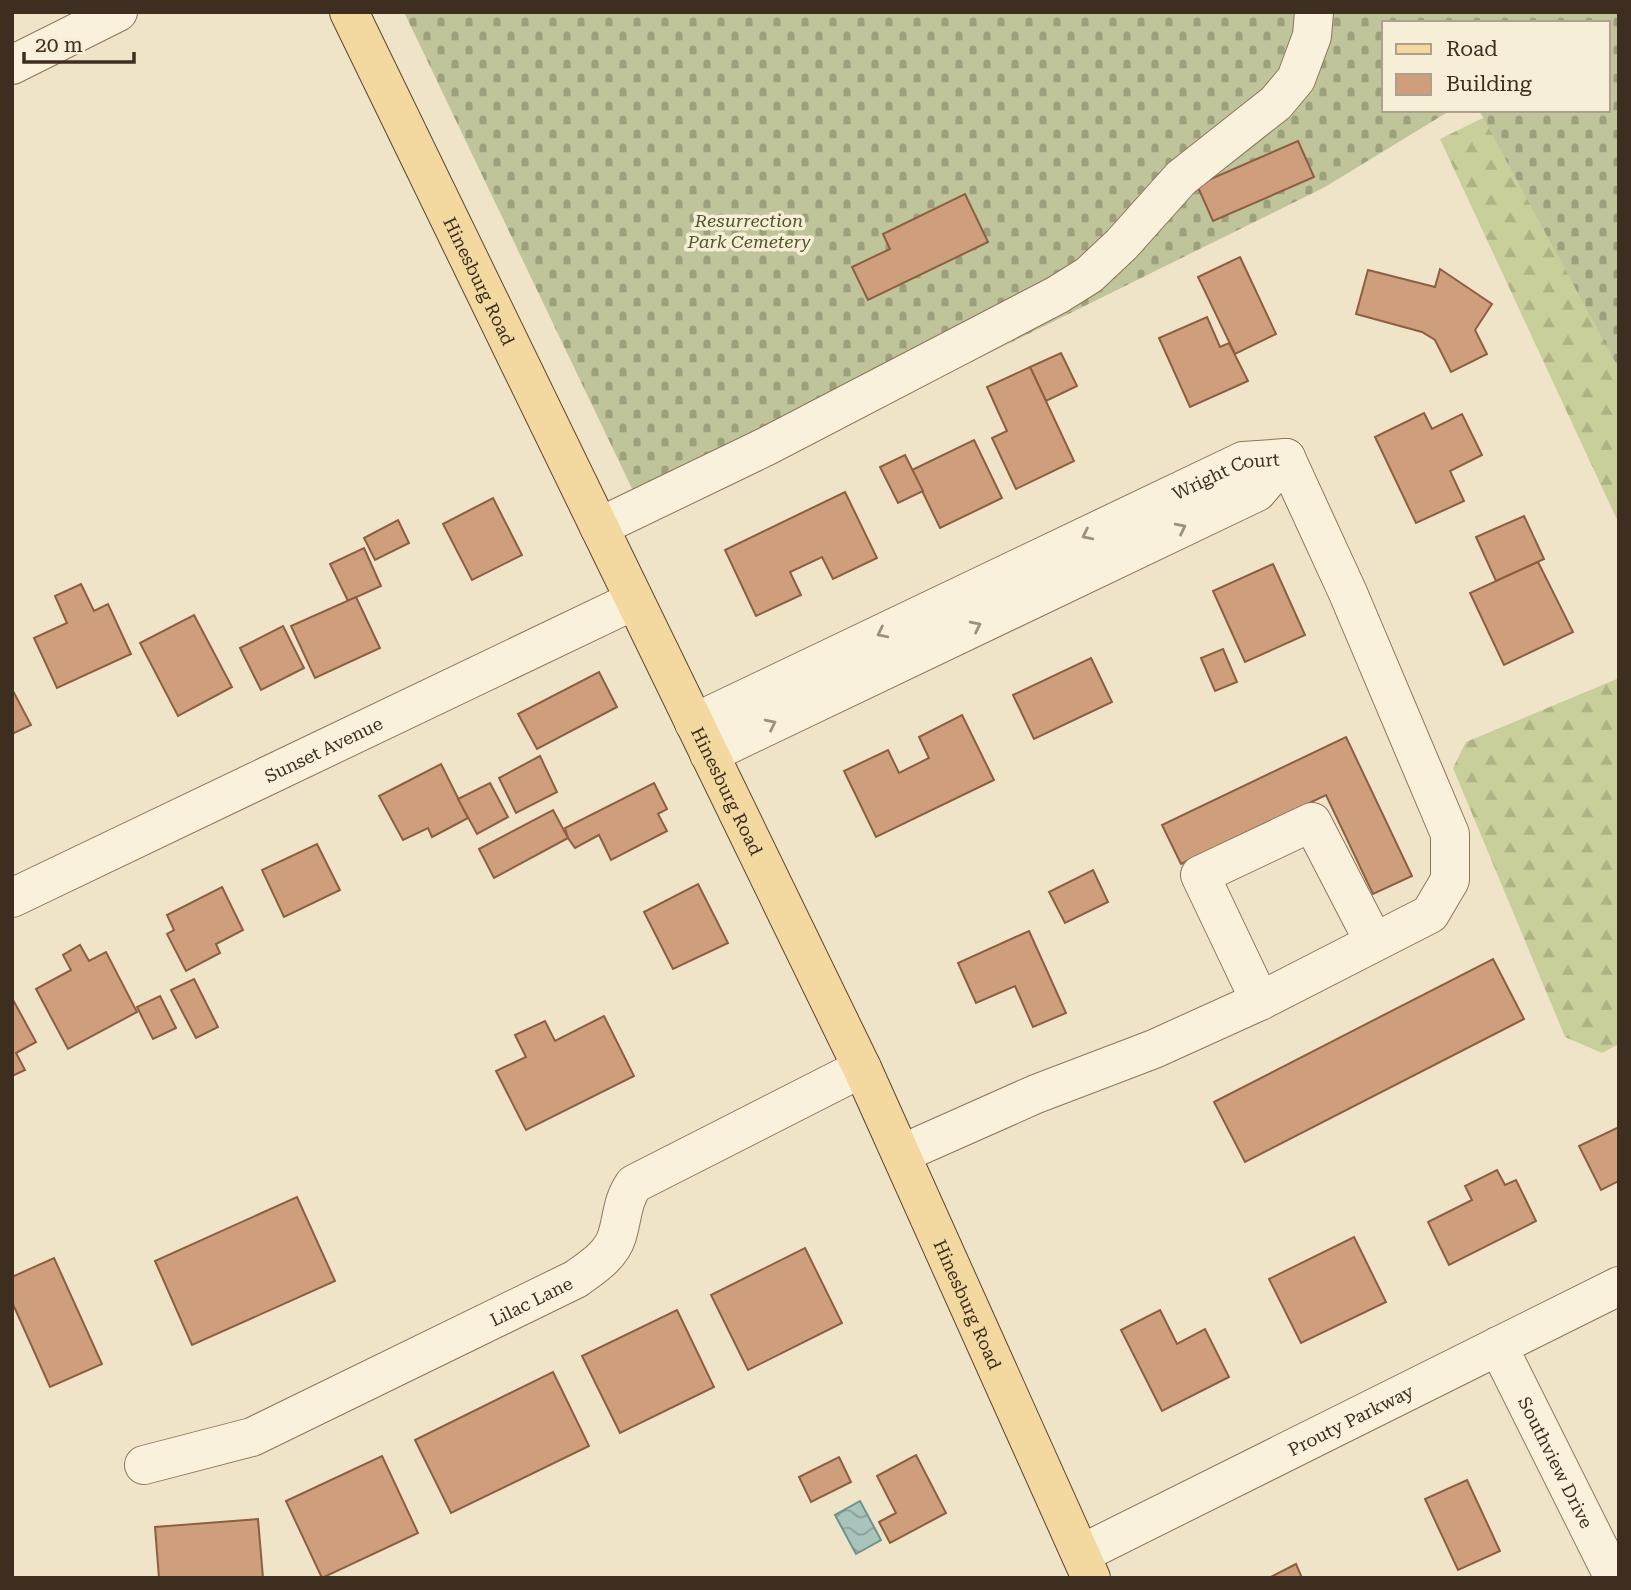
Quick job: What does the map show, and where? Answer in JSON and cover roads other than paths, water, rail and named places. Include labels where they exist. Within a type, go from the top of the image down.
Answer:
[{"type":"main road","name":"Hinesburg Road","points":[[349,12],[862,1068],[1086,1566]]},
{"type":"street","points":[[12,65],[118,12]]},
{"type":"street","points":[[599,527],[767,446],[1057,295],[1089,275],[1122,244],[1181,178],[1276,103],[1296,79],[1311,36],[1314,12]]},
{"type":"street","name":"Wright Court","points":[[702,738],[1243,461],[1286,458],[1348,593],[1450,834],[1450,880],[1430,914],[1374,943]]},
{"type":"street","name":"Sunset Avenue","points":[[12,898],[634,601]]},
{"type":"street","points":[[901,1154],[1035,1094],[1154,1049],[1260,1001],[1374,943],[1312,822],[1200,875],[1260,1001]]},
{"type":"street","name":"Lilac Lane","points":[[144,1465],[253,1437],[576,1279],[600,1262],[617,1239],[624,1198],[634,1184],[862,1068]]},
{"type":"street","name":"Prouty Parkway","points":[[1086,1566],[1498,1346],[1619,1286]]},
{"type":"street","name":"Southview Drive","points":[[1498,1346],[1614,1578]]},
{"type":"water","points":[[860,1501],[881,1540],[856,1554],[835,1515]]},
{"type":"park label","name":"Resurrection Park Cemetery","points":[[749,230]]}]
